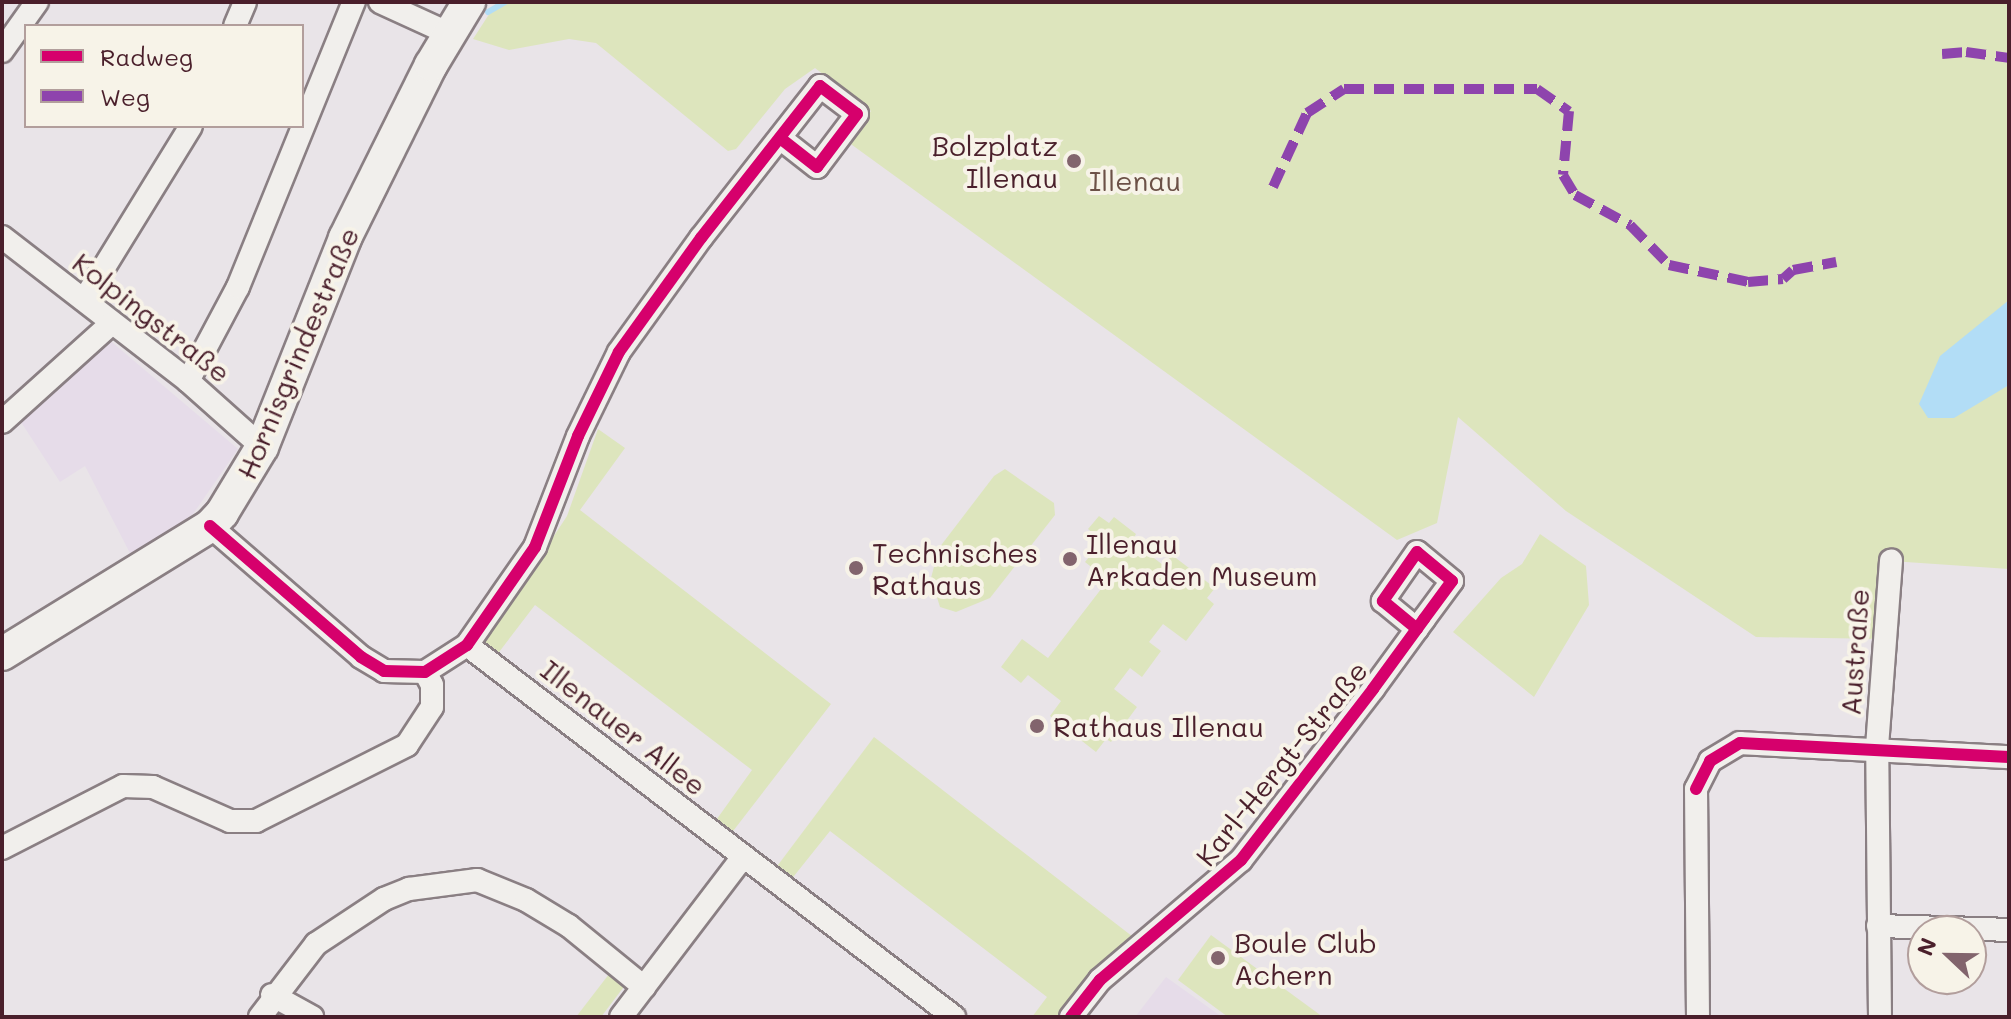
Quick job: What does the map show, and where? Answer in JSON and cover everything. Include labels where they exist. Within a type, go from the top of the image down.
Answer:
[{"type":"main road","name":"Hornisgrindestraße","points":[[2,654],[210,526],[262,447],[345,238],[469,2]]},
{"type":"street","points":[[2,51],[37,2]]},
{"type":"street","points":[[236,24],[245,2]]},
{"type":"street","points":[[304,125],[354,2]]},
{"type":"street","points":[[380,2],[450,34]]},
{"type":"street","points":[[84,300],[190,128]]},
{"type":"street","points":[[188,381],[238,287],[303,128]]},
{"type":"street","points":[[210,526],[361,657],[384,671],[425,672],[467,645],[535,547],[578,436],[619,352],[780,138]]},
{"type":"street","name":"Kolpingstraße","points":[[2,237],[188,381],[262,447]]},
{"type":"street","points":[[2,422],[111,324]]},
{"type":"street","name":"Austraße","points":[[1880,1017],[1877,747],[1891,561]]},
{"type":"street","name":"Karl-Hergt-Straße","points":[[1071,1017],[1100,980],[1241,860],[1417,629]]},
{"type":"street","name":"Illenauer Allee","points":[[467,645],[954,1017]]},
{"type":"street","points":[[2,848],[123,786],[153,787],[230,821],[256,821],[407,745],[432,707],[432,685],[425,672]]},
{"type":"street","points":[[1698,1017],[1696,789],[1710,761],[1740,743],[1877,747]]},
{"type":"street","name":"Austraße","points":[[1877,747],[2009,754]]},
{"type":"street","points":[[621,1017],[743,857]]},
{"type":"street","points":[[260,1017],[272,995],[316,944],[384,899],[409,889],[477,880],[526,900],[569,926],[644,987]]},
{"type":"street","points":[[1878,926],[2009,930]]},
{"type":"street","points":[[272,995],[312,1017]]},
{"type":"shaded area","points":[[107,338],[238,449],[193,514],[132,557],[85,466],[60,482],[19,419]]},
{"type":"shaded area","points":[[1166,977],[1222,1017],[1135,1017]]},
{"type":"green space","name":"Illenau","points":[[497,2],[2009,2],[2009,300],[2000,310],[1987,396],[2009,385],[2009,569],[1891,561],[1884,639],[1756,637],[1566,511],[1458,417],[1437,523],[1397,540],[848,142],[871,111],[815,68],[785,89],[736,149],[728,151],[596,43],[569,39],[509,50],[473,39]]},
{"type":"green space","points":[[598,429],[625,448],[580,510],[831,704],[730,835],[714,823],[752,770],[535,605],[496,656],[483,644],[567,516]]},
{"type":"green space","points":[[1005,469],[1054,503],[1055,515],[990,598],[956,612],[940,607],[931,578],[939,548],[994,476]]},
{"type":"green space","points":[[1099,516],[1109,523],[1114,517],[1136,534],[1132,541],[1163,565],[1172,555],[1215,588],[1207,598],[1214,604],[1186,641],[1163,624],[1149,642],[1161,651],[1142,677],[1130,668],[1114,689],[1137,707],[1111,742],[1106,739],[1096,752],[1050,716],[1061,701],[1028,675],[1021,683],[1001,667],[1022,639],[1048,658],[1108,580],[1085,562],[1102,541],[1088,529]]},
{"type":"green space","points":[[1540,534],[1586,566],[1589,605],[1534,697],[1453,632],[1501,578],[1522,564]]},
{"type":"green space","points":[[874,737],[1137,940],[1062,1017],[1032,1017],[1047,997],[830,831],[790,881],[775,869]]},
{"type":"green space","name":"Boule Club Achern","points":[[1211,935],[1323,1017],[1228,1017],[1178,980]]},
{"type":"green space","points":[[616,965],[626,984],[601,1017],[576,1017]]},
{"type":"water","points":[[2009,300],[2009,385],[1954,418],[1928,418],[1919,404],[1940,356]]},
{"type":"waterway","points":[[488,12],[505,2]]},
{"type":"marked path","points":[[1942,54],[1966,52],[2009,58]]},
{"type":"marked path","points":[[1273,187],[1307,113],[1344,89],[1537,89],[1569,111],[1563,175],[1575,195],[1630,225],[1669,265],[1748,282],[1783,279],[1793,270],[1836,262]]},
{"type":"cycle path","points":[[210,526],[361,657],[384,671],[425,672],[467,645],[535,547],[578,436],[619,352],[701,238],[820,86],[857,114],[817,167],[780,138]]},
{"type":"cycle path","points":[[1071,1017],[1100,980],[1241,860],[1373,689],[1424,619],[1452,581],[1417,552],[1383,601],[1417,629]]},
{"type":"cycle path","points":[[1696,789],[1710,761],[1740,743],[2009,757]]},
{"type":"place","name":"Bolzplatz Illenau","points":[[1074,161]]},
{"type":"place","name":"Illenau Arkaden Museum","points":[[1070,559]]},
{"type":"place","name":"Technisches Rathaus","points":[[856,568]]},
{"type":"place","name":"Rathaus Illenau","points":[[1037,726]]},
{"type":"place","name":"Boule Club Achern","points":[[1218,958]]}]
